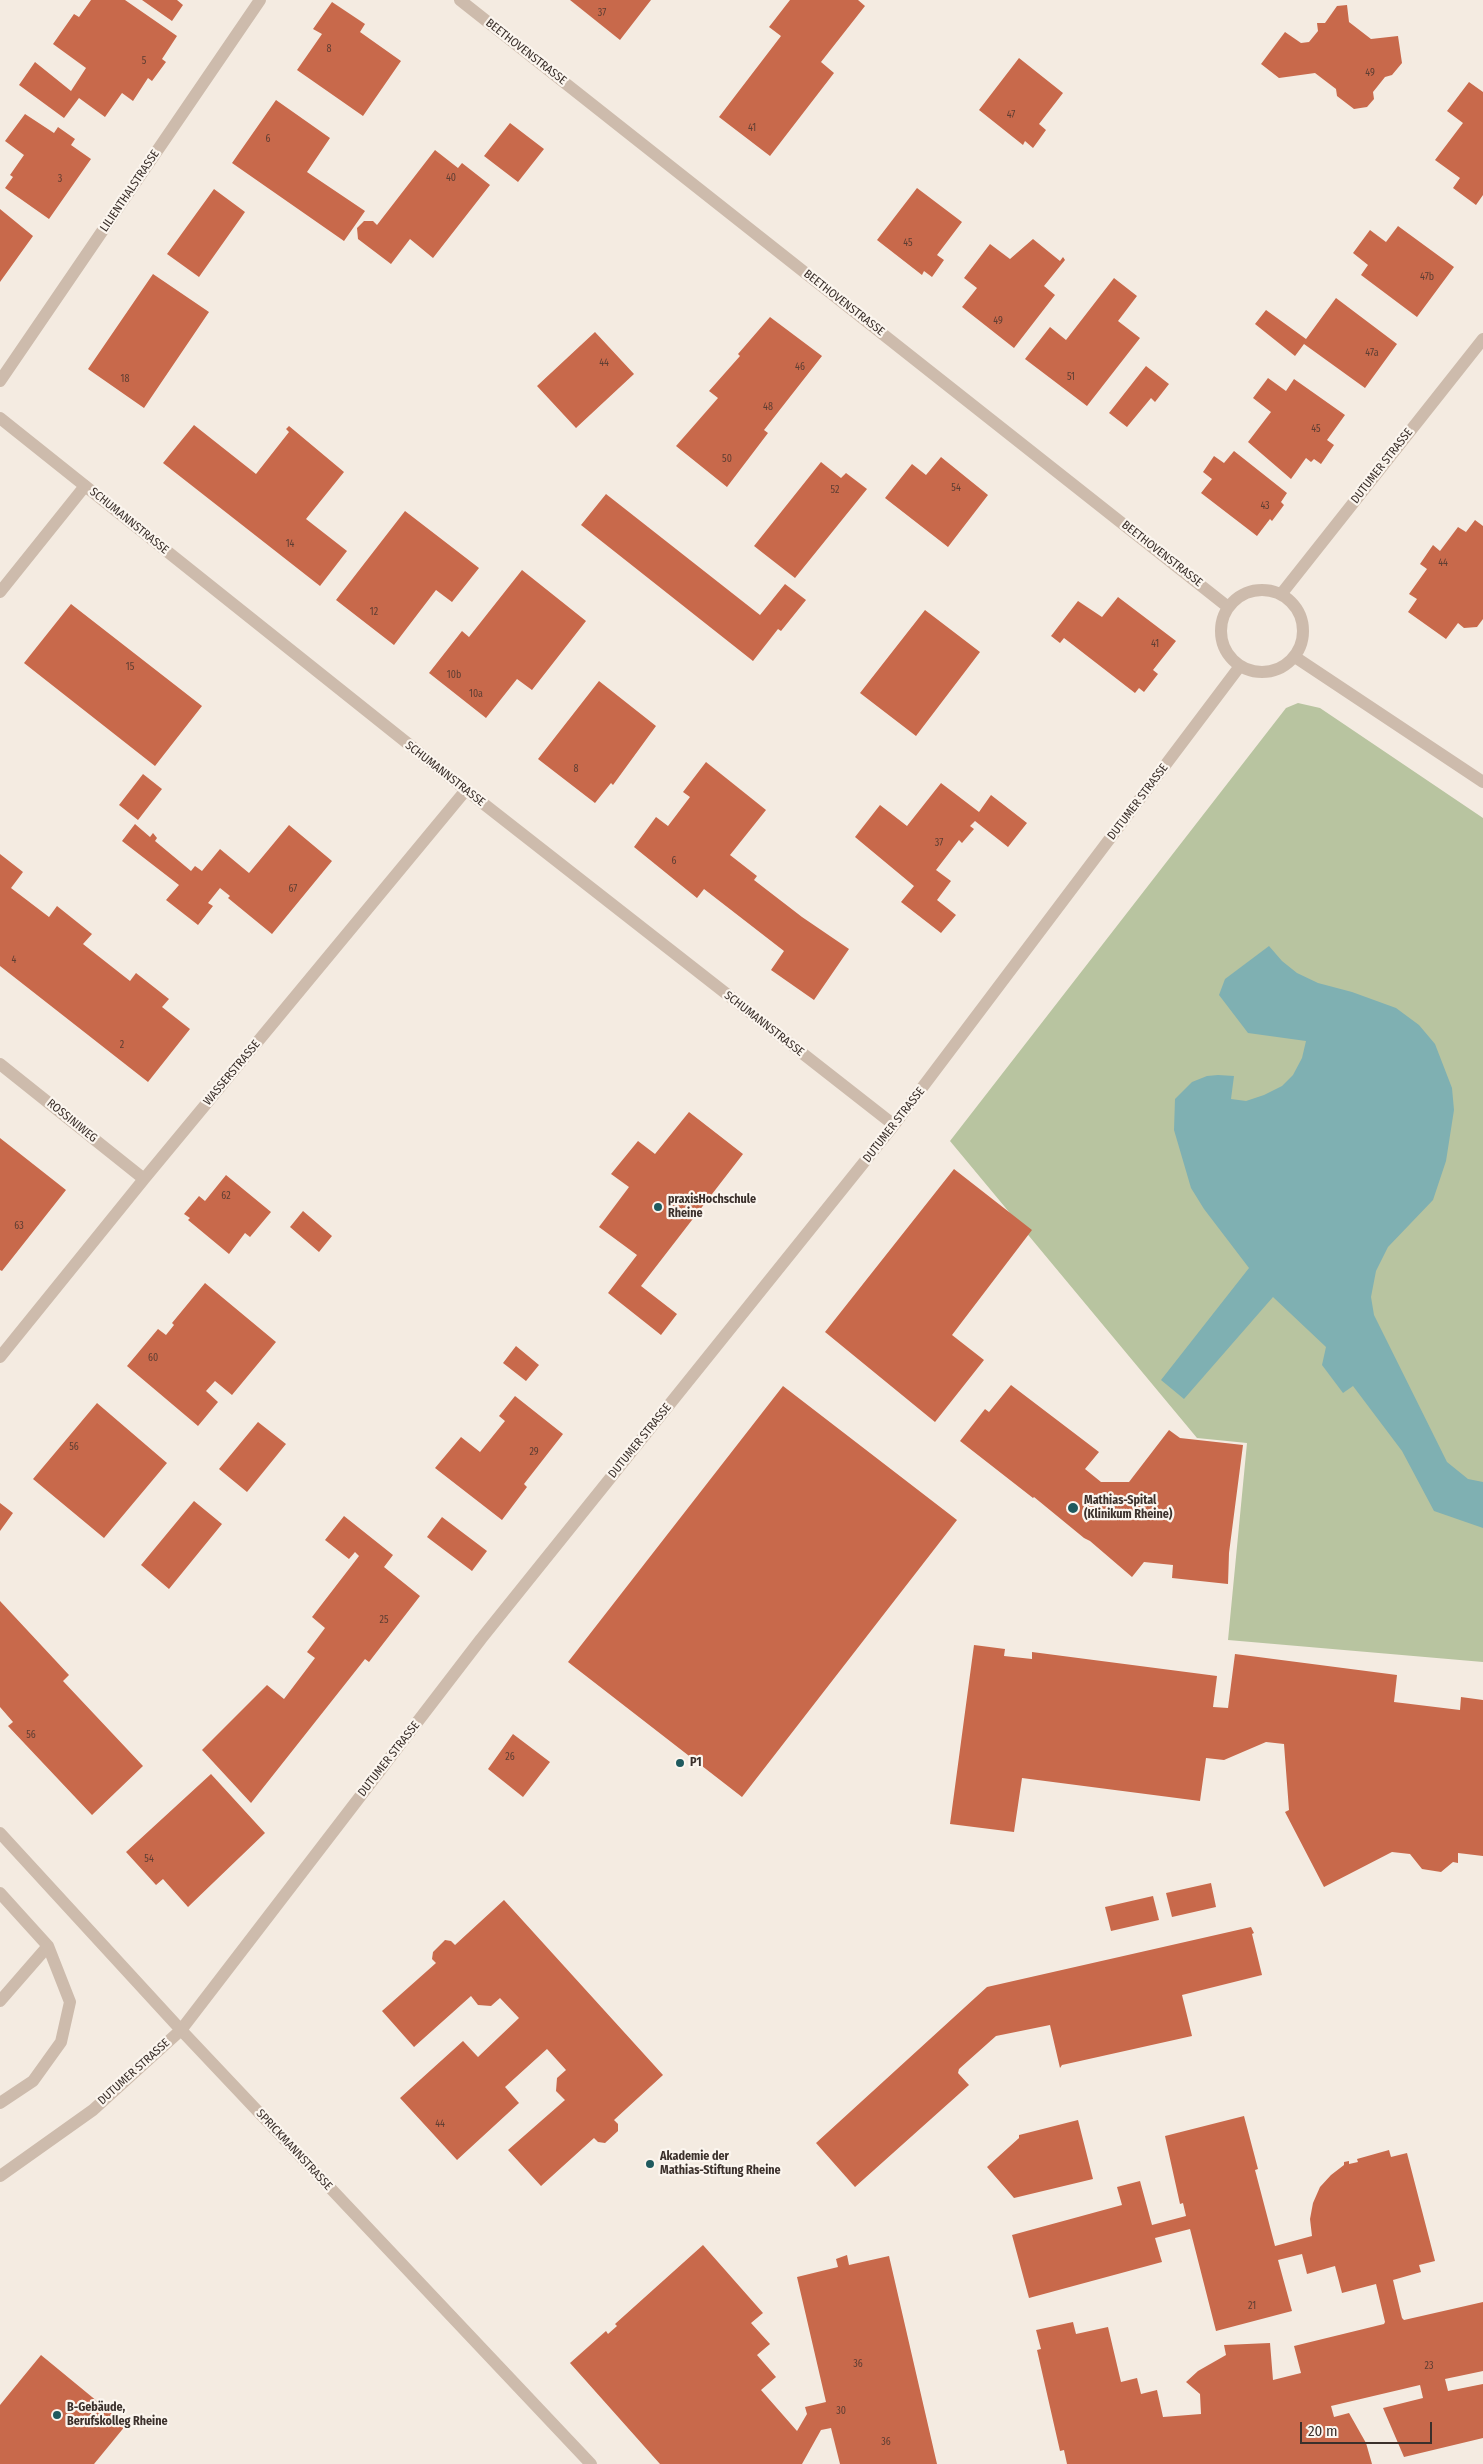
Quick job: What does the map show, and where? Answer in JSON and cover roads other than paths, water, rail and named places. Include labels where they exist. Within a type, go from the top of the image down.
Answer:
[{"type":"street","name":"LILIENTHALSTRASSE","points":[[0,381],[260,0]]},
{"type":"street","name":"BEETHOVENSTRASSE","points":[[460,0],[1228,606]]},
{"type":"street","name":"DUTUMER STRASSE","points":[[1282,594],[1483,339]]},
{"type":"street","name":"SCHUMANNSTRASSE","points":[[0,418],[466,790],[894,1125]]},
{"type":"street","points":[[0,592],[85,486]]},
{"type":"street","points":[[1259,589],[1282,594],[1292,601],[1303,622],[1304,634],[1295,656],[1286,665],[1269,672],[1251,671],[1240,666],[1230,657],[1223,646],[1220,632],[1228,606],[1237,598],[1259,589]]},
{"type":"street","points":[[1295,656],[1483,782]]},
{"type":"street","name":"DUTUMER STRASSE","points":[[0,2176],[93,2110],[181,2030],[481,1640],[894,1125],[1240,666]]},
{"type":"street","name":"WASSERSTRASSE","points":[[0,1357],[144,1179],[466,790]]},
{"type":"street","name":"ROSSINIWEG","points":[[0,1064],[144,1179]]},
{"type":"street","name":"SPRICKMANNSTRASSE","points":[[0,1833],[181,2030],[591,2464]]},
{"type":"street","points":[[0,1893],[48,1946],[70,2002],[61,2042],[33,2081],[0,2103]]},
{"type":"street","points":[[0,2001],[48,1946]]},
{"type":"water","points":[[1269,946],[1282,961],[1297,973],[1318,983],[1352,992],[1396,1008],[1419,1025],[1435,1044],[1452,1088],[1454,1110],[1446,1161],[1433,1200],[1388,1247],[1376,1271],[1371,1297],[1374,1315],[1447,1462],[1468,1479],[1483,1482],[1483,1528],[1434,1511],[1402,1451],[1353,1386],[1343,1393],[1322,1365],[1326,1347],[1273,1297],[1184,1399],[1161,1380],[1249,1268],[1204,1209],[1191,1188],[1174,1130],[1175,1099],[1192,1082],[1207,1076],[1218,1075],[1234,1076],[1231,1099],[1246,1101],[1282,1086],[1293,1075],[1302,1058],[1306,1041],[1248,1033],[1219,995],[1225,979]]},
{"type":"place","name":"praxisHochschule Rheine","points":[[658,1207]]},
{"type":"place","name":"Mathias-Spital (Klinikum Rheine)","points":[[1073,1508]]},
{"type":"place","name":"P1","points":[[680,1763]]},
{"type":"place","name":"Akademie der Mathias-Stiftung Rheine","points":[[650,2164]]},
{"type":"place","name":"B-Gebäude, Berufskolleg Rheine","points":[[57,2415]]}]
